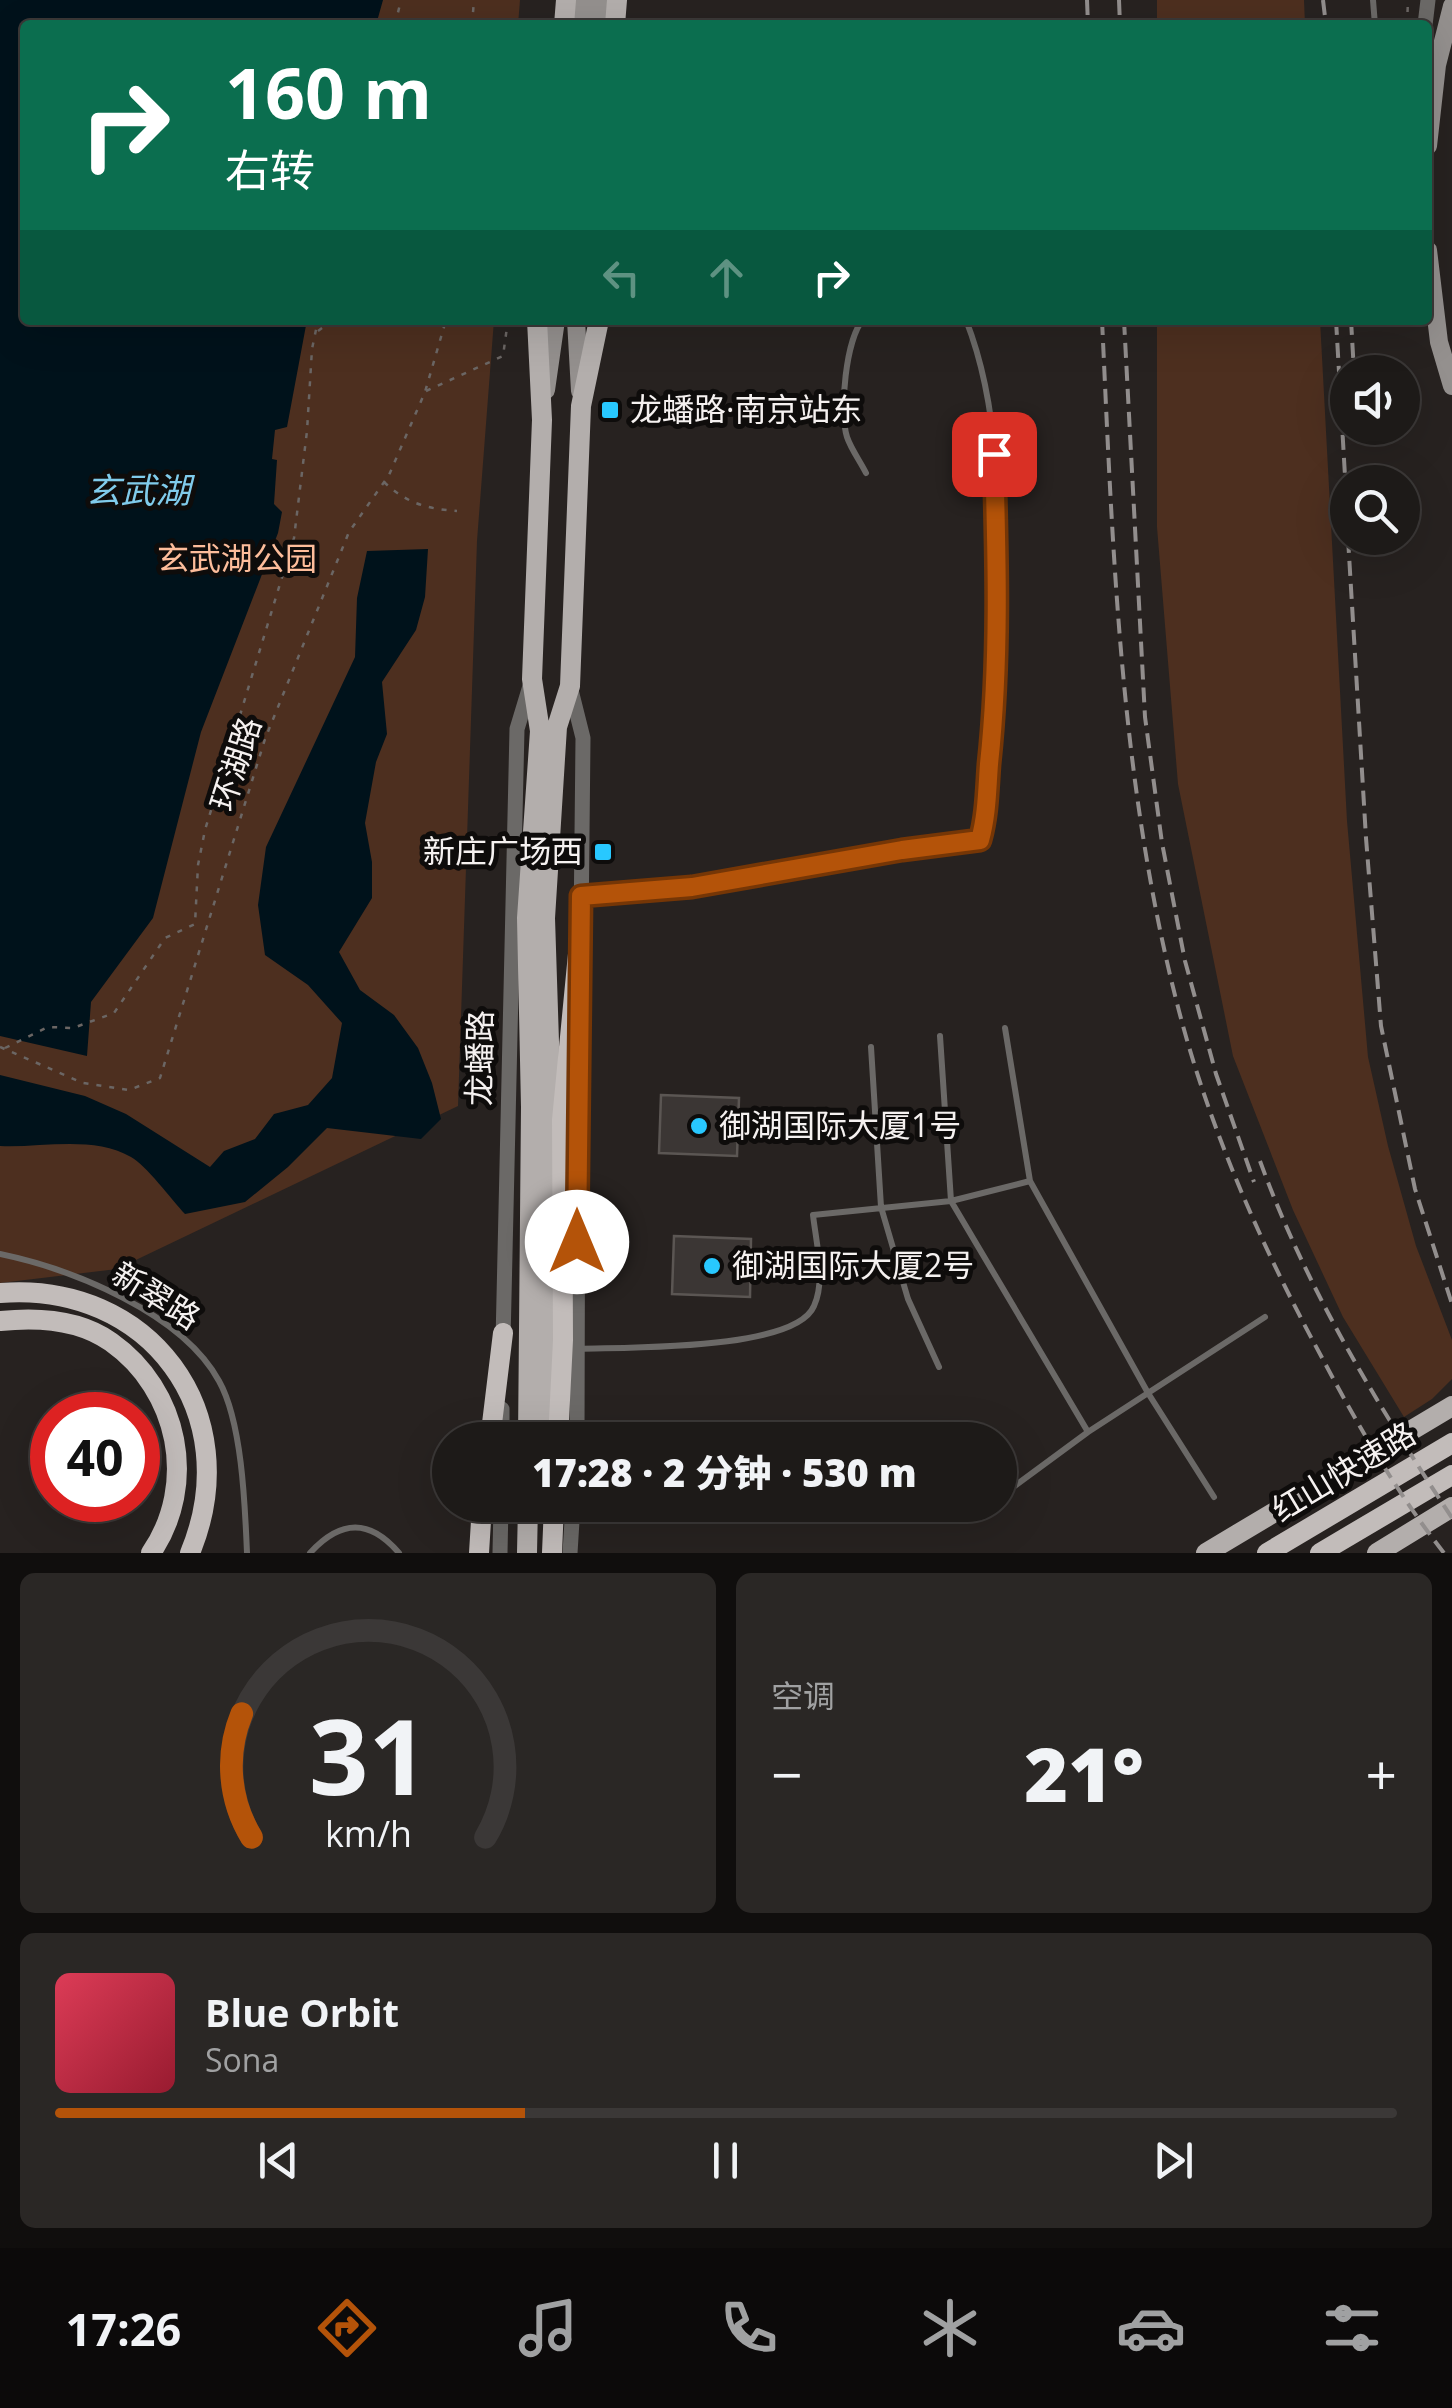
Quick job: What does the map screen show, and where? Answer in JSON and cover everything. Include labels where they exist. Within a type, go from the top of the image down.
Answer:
[{"type":"highway","points":[[559,1422],[563,1340],[562,1120],[581,924]]},
{"type":"highway","points":[[0,1293],[64,1294],[90,1302],[138,1330],[170,1362],[191,1400],[204,1442],[205,1503],[194,1548]]},
{"type":"highway","points":[[0,1321],[44,1319],[89,1331],[110,1341],[142,1370],[155,1389],[174,1433],[178,1484],[160,1540],[151,1553]]},
{"type":"highway","points":[[492,1422],[503,1334]]},
{"type":"highway","name":"红山快速路","points":[[1267,1553],[1452,1443]]},
{"type":"highway","name":"红山快速路","points":[[1320,1553],[1452,1474]]},
{"type":"highway","points":[[479,1553],[481,1522]]},
{"type":"highway","points":[[549,1553],[552,1522]]},
{"type":"main road","points":[[600,20],[617,0]]},
{"type":"main road","points":[[1432,105],[1452,6]]},
{"type":"main road","points":[[1432,303],[1452,386]]},
{"type":"main road","name":"龙蟠路","points":[[547,1422],[548,729],[532,679],[549,325]]},
{"type":"main road","name":"龙蟠路","points":[[528,1422],[531,1107],[526,918],[548,729],[570,686],[582,406],[576,325]]},
{"type":"main road","name":"龙蟠路","points":[[582,406],[597,325]]},
{"type":"main road","points":[[1206,1553],[1452,1406]]},
{"type":"main road","points":[[1376,1553],[1452,1508]]},
{"type":"main road","points":[[527,1553],[528,1522]]},
{"type":"main road","points":[[547,1522],[549,1553]]},
{"type":"street","name":"龙蟠路","points":[[502,1422],[518,729],[532,679]]},
{"type":"street","name":"龙蟠路","points":[[570,686],[583,738],[577,1100],[578,1422]]},
{"type":"street","points":[[500,1522],[500,1553]]},
{"type":"street","points":[[570,1553],[572,1522]]},
{"type":"lane","points":[[859,325],[854,330],[846,378],[846,434],[866,472]]},
{"type":"lane","points":[[581,896],[684,888],[980,840],[987,815],[996,698],[998,561],[989,401],[968,325]]},
{"type":"lane","points":[[1005,1028],[1030,1181],[1148,1393],[1214,1497]]},
{"type":"lane","points":[[940,1036],[951,1201],[1088,1432]]},
{"type":"lane","points":[[870,1047],[881,1207],[908,1299],[940,1367]]},
{"type":"lane","points":[[578,1349],[727,1341],[790,1329],[814,1308],[819,1274],[813,1215],[951,1201],[1030,1181]]},
{"type":"lane","name":"新翠路","points":[[0,1254],[110,1291],[161,1322],[196,1350],[220,1382],[239,1445],[247,1553]]},
{"type":"lane","points":[[1017,1484],[1088,1432],[1265,1317]]},
{"type":"lane","points":[[310,1553],[333,1534],[362,1527],[375,1530],[399,1553]]},
{"type":"path","points":[[2,1048],[48,1026],[74,1028],[114,1014],[165,938],[194,924],[198,864],[205,830],[294,538],[317,325]]},
{"type":"path","points":[[316,333],[326,325]]},
{"type":"path","name":"环湖路","points":[[2,1048],[83,1083],[129,1090],[160,1078],[266,740],[350,532],[384,482],[424,392],[444,325]]},
{"type":"path","points":[[424,392],[503,356],[507,325]]},
{"type":"path","points":[[384,482],[400,497],[427,508],[458,511]]},
{"type":"green space","name":"玄武湖公园","points":[[0,0],[520,0],[518,20],[20,20],[20,325],[494,325],[477,541],[458,1106],[117,1269],[0,1283]]},
{"type":"green space","points":[[1157,0],[1304,0],[1305,20],[1157,20]]},
{"type":"green space","points":[[1157,325],[1320,325],[1347,821],[1368,1057],[1416,1246],[1452,1340],[1452,1379],[1432,1399],[1404,1417],[1343,1317],[1293,1210],[1233,1056],[1178,784],[1157,527]]},
{"type":"water","name":"玄武湖","points":[[0,0],[383,0],[377,20],[20,20],[20,325],[306,325],[287,427],[275,430],[274,504],[282,512],[278,533],[201,732],[153,918],[91,1002],[87,1056],[0,1036]]},
{"type":"water","points":[[428,549],[425,597],[416,630],[382,682],[387,734],[376,762],[365,823],[372,862],[372,898],[339,952],[360,990],[394,1015],[418,1048],[441,1119],[421,1139],[327,1128],[245,1202],[185,1214],[144,1167],[116,1150],[84,1144],[0,1146],[0,1075],[85,1096],[126,1114],[210,1167],[224,1151],[255,1139],[274,1114],[308,1105],[332,1078],[342,1023],[308,985],[265,955],[258,905],[266,847],[355,657],[357,598],[367,551]]},
{"type":"building","name":"御湖国际大厦1号","points":[[661,1095],[739,1098],[737,1156],[659,1153]]},
{"type":"building","name":"御湖国际大厦2号","points":[[674,1236],[751,1239],[750,1297],[672,1294]]},
{"type":"railway","points":[[1087,0],[1088,20]]},
{"type":"railway","points":[[1119,0],[1120,20]]},
{"type":"railway","points":[[1323,0],[1325,20]]},
{"type":"railway","points":[[1102,325],[1122,668],[1144,840],[1179,1011],[1222,1144],[1278,1272],[1362,1431],[1444,1553]]},
{"type":"railway","points":[[1124,325],[1145,717],[1162,843],[1185,961],[1216,1074],[1254,1182]]},
{"type":"railway","points":[[1336,325],[1344,465]]},
{"type":"railway","points":[[1351,325],[1353,355]]},
{"type":"railway","points":[[1349,555],[1381,1026],[1415,1189],[1452,1304]]},
{"type":"railway","points":[[1260,1161],[1299,1255],[1345,1345],[1452,1518]]},
{"type":"place","name":"龙蟠路·南京站东","points":[[610,410]]},
{"type":"place","name":"新庄广场西","points":[[603,852]]},
{"type":"place","name":"御湖国际大厦1号","points":[[699,1126]]},
{"type":"place","name":"御湖国际大厦2号","points":[[712,1266]]},
{"type":"route","points":[[577,1242],[581,896],[692,887],[980,840],[987,815],[996,698],[998,561],[994,454]]}]
